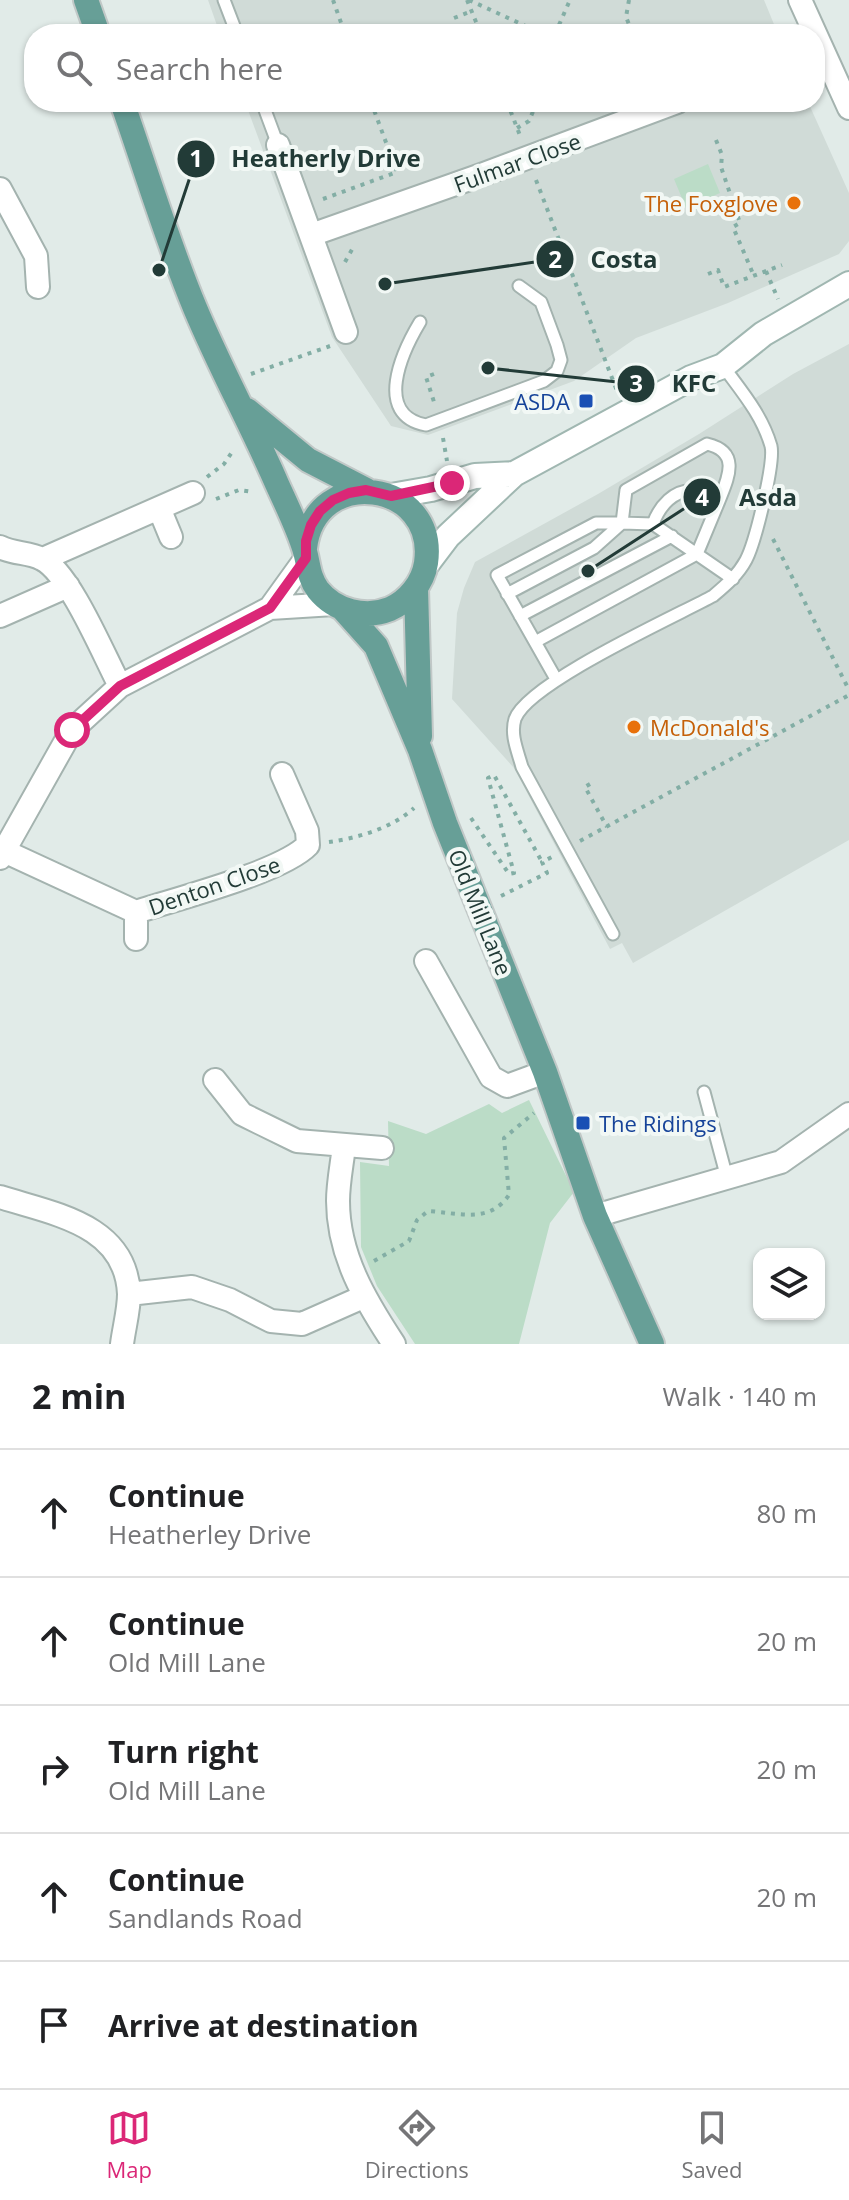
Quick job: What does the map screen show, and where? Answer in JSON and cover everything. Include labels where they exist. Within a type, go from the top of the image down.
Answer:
[{"type":"main road","points":[[86,0],[94,24]]},
{"type":"main road","name":"Old Mill Lane","points":[[126,112],[193,303],[221,370],[242,406],[305,553],[311,579],[319,591],[376,646],[420,750],[545,1072],[595,1216],[652,1344]]},
{"type":"main road","name":"Old Mill Lane","points":[[242,406],[308,460],[366,490],[391,496],[408,507],[421,524],[427,544],[426,565],[416,588],[420,750]]},
{"type":"main road","points":[[305,553],[311,525],[320,511],[341,496],[366,490]]},
{"type":"main road","points":[[338,606],[358,613],[375,613],[398,604],[416,588]]},
{"type":"street","points":[[800,0],[809,24]]},
{"type":"street","points":[[825,61],[849,108]]},
{"type":"street","name":"Fulmar Close","points":[[311,235],[650,112]]},
{"type":"street","points":[[278,145],[346,332]]},
{"type":"street","points":[[0,189],[36,256],[38,287]]},
{"type":"street","points":[[426,565],[448,536],[514,474],[691,378],[723,366],[763,334],[849,284]]},
{"type":"street","points":[[391,496],[431,489],[475,476],[514,474]]},
{"type":"street","points":[[43,559],[197,492]]},
{"type":"street","points":[[159,508],[171,537]]},
{"type":"street","points":[[0,547],[43,559],[68,586],[120,686]]},
{"type":"street","points":[[270,608],[305,553]]},
{"type":"street","points":[[0,616],[68,586]]},
{"type":"street","points":[[2,855],[72,730],[120,686],[270,608],[338,606]]},
{"type":"street","name":"Denton Close","points":[[2,855],[136,912],[299,855],[308,845],[307,831],[282,774]]},
{"type":"street","points":[[136,912],[136,939]]},
{"type":"street","points":[[426,961],[491,1077],[507,1086],[545,1072]]},
{"type":"street","name":"Old Mill Lane","points":[[440,986],[460,975]]},
{"type":"street","points":[[215,1080],[242,1114],[297,1141],[382,1148]]},
{"type":"street","points":[[595,1216],[781,1162],[849,1114]]},
{"type":"street","points":[[344,1146],[338,1199],[340,1228],[363,1297],[394,1344]]},
{"type":"street","points":[[0,1197],[77,1221],[106,1240],[122,1266],[129,1294],[122,1344]]},
{"type":"street","points":[[129,1294],[192,1287],[230,1300],[271,1321],[302,1324],[363,1297]]},
{"type":"lane","points":[[224,0],[233,24]]},
{"type":"lane","points":[[266,112],[278,145]]},
{"type":"lane","points":[[420,322],[408,342],[397,377],[396,397],[402,414],[413,423],[426,425],[544,381],[557,371],[561,360],[541,302],[519,286]]},
{"type":"lane","points":[[613,934],[522,767],[513,737],[515,719],[525,704],[556,679],[713,596],[733,579],[747,559],[761,515],[772,449],[759,415],[723,366]]},
{"type":"lane","points":[[507,594],[594,548],[622,523],[626,490],[707,444],[725,452],[730,471],[697,554],[535,642]]},
{"type":"lane","points":[[653,524],[659,507],[677,495],[694,491],[719,501]]},
{"type":"lane","points":[[556,679],[497,575],[596,523],[622,523],[653,524],[733,579]]},
{"type":"lane","points":[[520,616],[672,536]]},
{"type":"lane","points":[[704,1092],[727,1178]]},
{"type":"path","points":[[333,0],[341,24]]},
{"type":"path","points":[[468,0],[477,24]]},
{"type":"path","points":[[468,0],[521,24]]},
{"type":"path","points":[[559,24],[570,0]]},
{"type":"path","points":[[629,0],[626,17],[629,24]]},
{"type":"path","points":[[454,18],[472,11]]},
{"type":"path","points":[[321,200],[397,172],[375,112]]},
{"type":"path","points":[[511,112],[522,140]]},
{"type":"path","points":[[517,128],[529,121],[533,112]]},
{"type":"path","points":[[716,140],[722,155],[721,167],[740,223],[733,227],[754,276]]},
{"type":"path","points":[[534,174],[617,391]]},
{"type":"path","points":[[708,274],[718,270],[724,287],[782,265]]},
{"type":"path","points":[[766,271],[779,300]]},
{"type":"path","points":[[434,374],[426,377],[437,412]]},
{"type":"path","points":[[442,429],[448,467]]},
{"type":"path","points":[[238,439],[224,464],[197,485],[197,492],[206,502],[239,490],[265,496]]},
{"type":"path","points":[[542,862],[849,693],[761,515]]},
{"type":"path","points":[[468,813],[509,874],[514,873],[488,778],[494,775],[547,873],[479,908]]},
{"type":"path","points":[[590,784],[585,787],[607,827]]},
{"type":"path","points":[[308,845],[349,839],[403,818],[414,808]]},
{"type":"path","points":[[352,1271],[409,1241],[417,1220],[428,1211],[488,1215],[501,1207],[509,1195],[504,1138],[554,1096]]},
{"type":"shaded area","points":[[208,0],[764,0],[774,24],[216,24]]},
{"type":"shaded area","points":[[249,112],[813,112],[849,193],[849,241],[839,254],[728,303],[636,338],[574,381],[428,435],[391,426],[332,337]]},
{"type":"shaded area","points":[[849,344],[849,840],[633,963],[622,943],[610,949],[514,768],[452,699],[457,613],[464,588],[475,562],[598,494],[793,374]]},
{"type":"green space","points":[[708,164],[720,193],[686,208],[674,179]]},
{"type":"green space","points":[[529,1100],[574,1192],[550,1223],[519,1344],[415,1344],[377,1286],[361,1247],[360,1162],[389,1166],[388,1121],[426,1134],[489,1104],[502,1113]]},
{"type":"place","name":"The Foxglove","points":[[794,203]]},
{"type":"place","name":"Heatherly Drive","points":[[159,270]]},
{"type":"place","name":"Costa","points":[[385,284]]},
{"type":"place","name":"KFC","points":[[488,368]]},
{"type":"place","name":"ASDA","points":[[586,401]]},
{"type":"place","name":"Asda","points":[[588,571]]},
{"type":"place","name":"McDonald's","points":[[634,727]]},
{"type":"place","name":"The Ridings","points":[[583,1123]]},
{"type":"route","points":[[72,730],[120,686],[270,608],[306,558],[306,541],[311,525],[320,511],[333,500],[366,490],[391,496],[452,483]]}]
